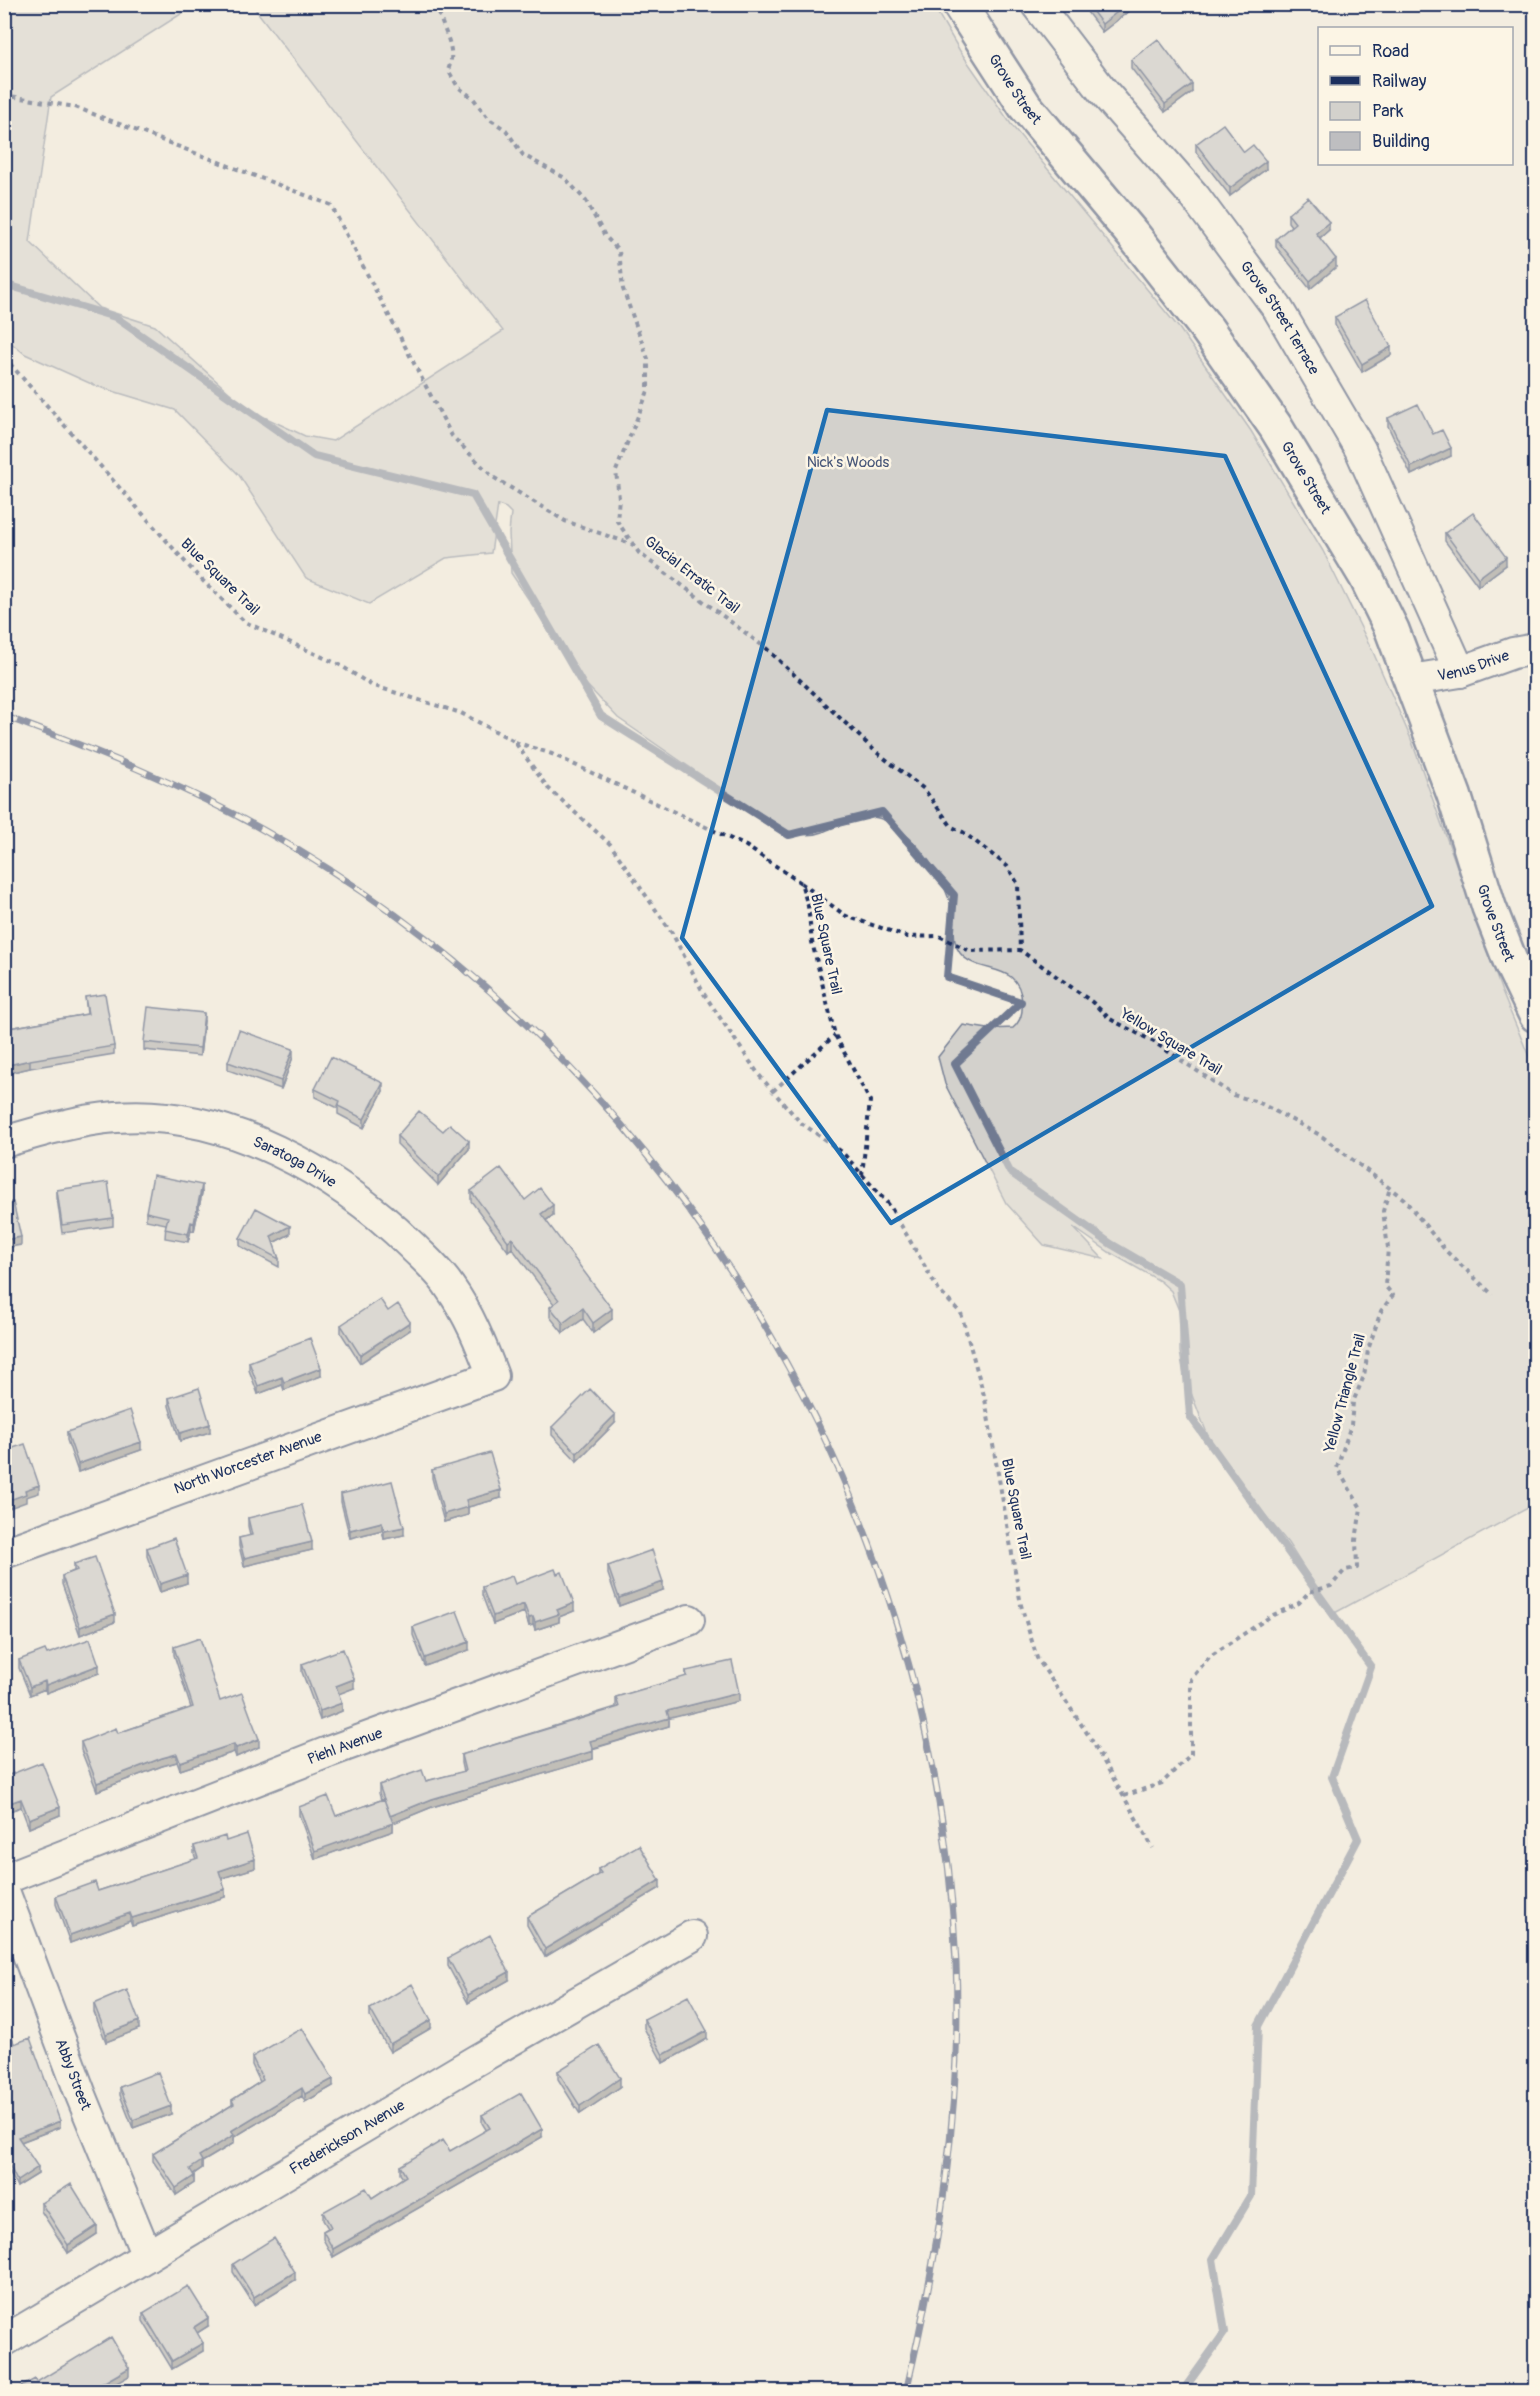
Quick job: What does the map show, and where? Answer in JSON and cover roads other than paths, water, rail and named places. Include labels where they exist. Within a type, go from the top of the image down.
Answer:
[{"type":"main road","name":"Grove Street","points":[[959,4],[1025,106],[1134,236],[1207,329],[1275,426],[1366,577],[1392,630],[1454,795],[1489,907],[1511,963],[1536,1015]]},
{"type":"street","name":"Grove Street Terrace","points":[[1036,4],[1101,88],[1195,197],[1278,309],[1360,449],[1460,672]]},
{"type":"street","name":"Venus Drive","points":[[1411,680],[1460,672],[1513,653],[1536,649]]},
{"type":"street","name":"Saratoga Drive","points":[[4,1142],[61,1126],[117,1117],[207,1126],[276,1150],[366,1205],[389,1222],[436,1271],[473,1324],[493,1376]]},
{"type":"street","name":"North Worcester Avenue","points":[[4,1553],[493,1376]]},
{"type":"street","name":"Piehl Avenue","points":[[4,1879],[328,1752],[689,1620]]},
{"type":"street","name":"Abby Street","points":[[4,1891],[81,2095],[147,2256]]},
{"type":"street","name":"Frederickson Avenue","points":[[4,2342],[692,1936]]},
{"type":"waterway","points":[[4,284],[115,317],[314,456],[473,495],[601,716],[789,835],[882,812],[954,895],[947,977],[1021,1002],[955,1064],[1010,1172],[1111,1244],[1180,1284],[1190,1416],[1371,1667],[1332,1777],[1358,1839],[1258,2026],[1251,2196],[1213,2259],[1225,2332],[1182,2392]]},
{"type":"railway","points":[[4,716],[137,769],[234,814],[265,831],[410,926],[541,1039],[656,1167],[755,1309],[835,1462],[897,1623],[937,1791],[956,1963],[955,2071],[952,2125],[938,2233],[906,2392]]},
{"type":"park label","name":"Nick's Woods","points":[[848,462]]}]
